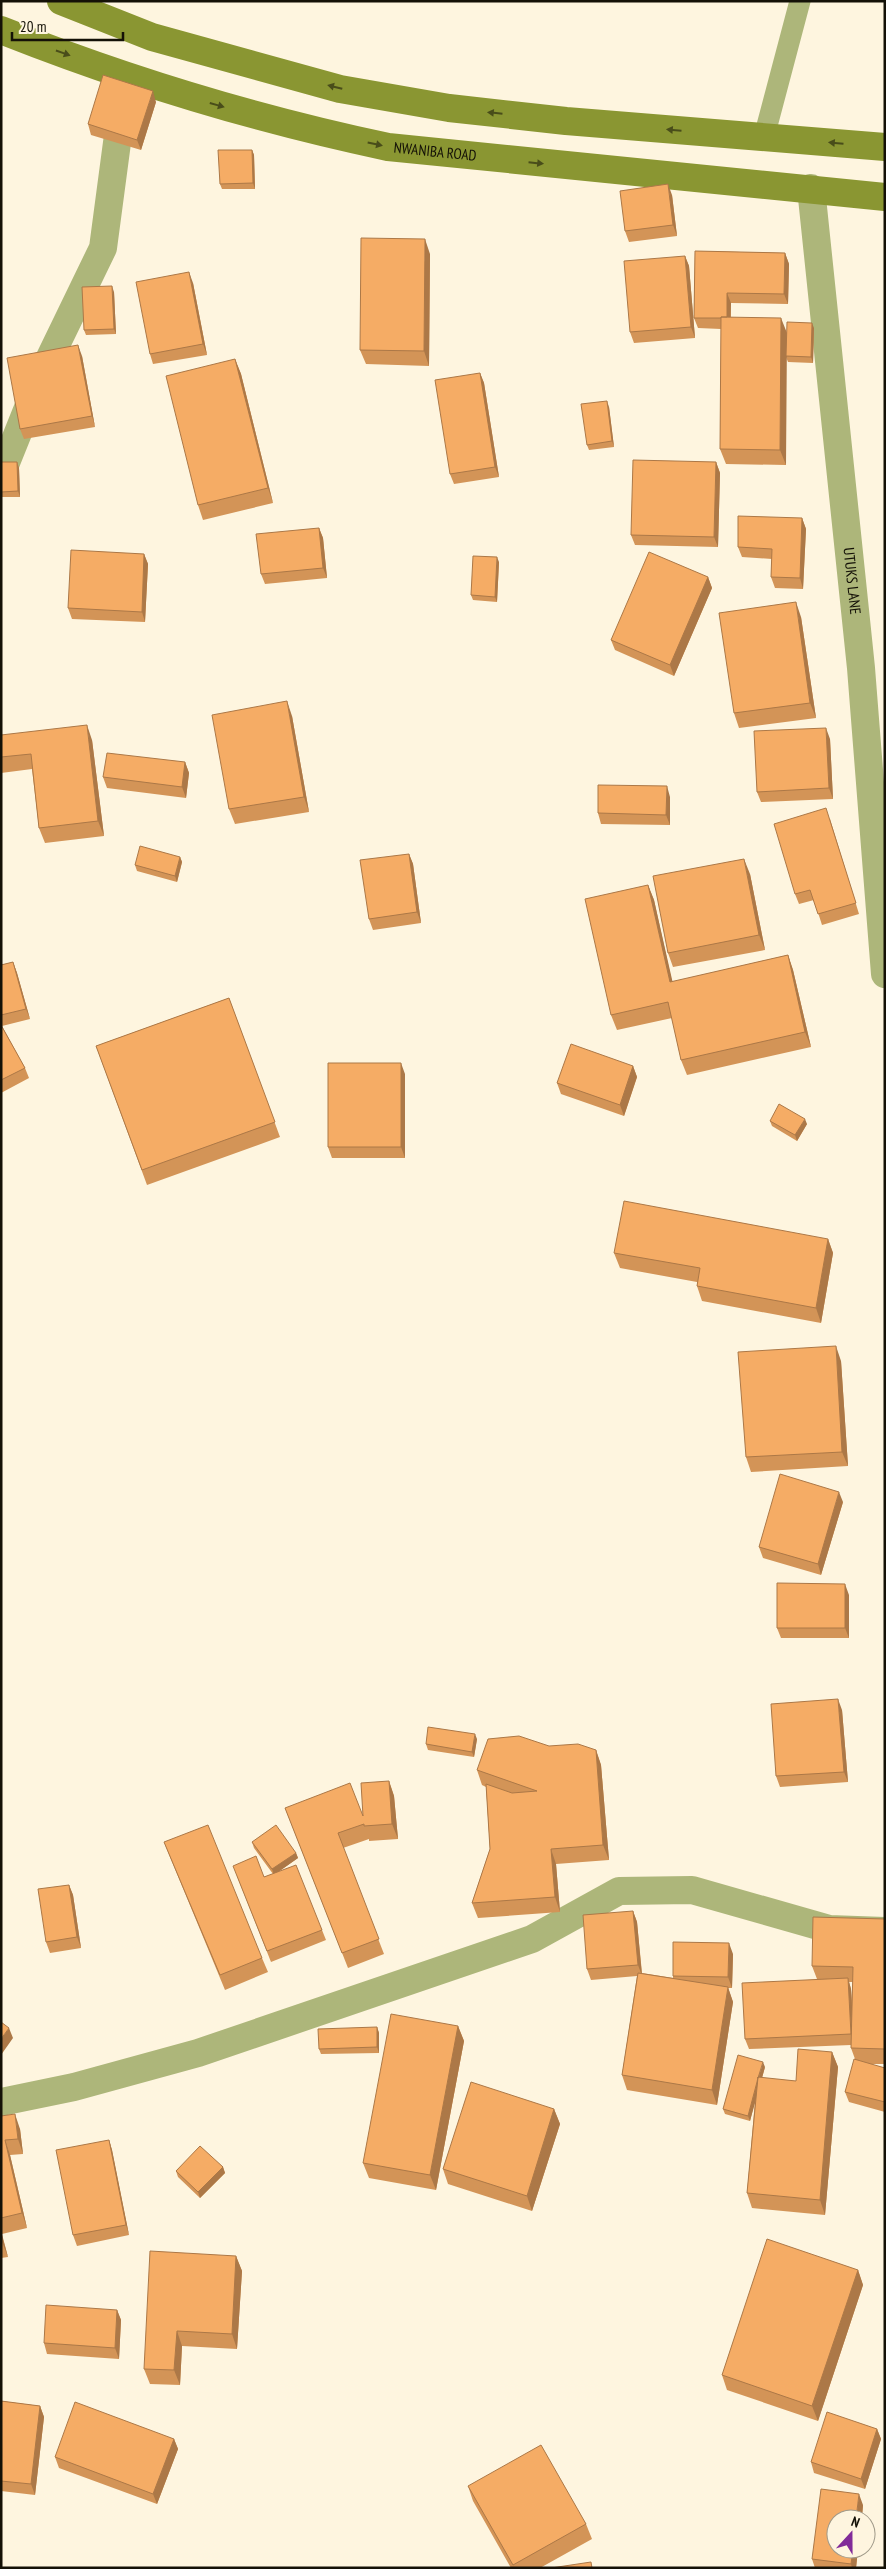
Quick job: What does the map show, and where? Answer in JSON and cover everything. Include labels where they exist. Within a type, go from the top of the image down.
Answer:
[{"type":"main road","points":[[62,1],[152,37],[340,89],[449,108],[566,121],[885,147]]},
{"type":"main road","name":"NWANIBA ROAD","points":[[1,30],[192,98],[298,127],[388,147],[754,185],[811,188],[885,197]]},
{"type":"street","points":[[1,475],[40,378],[103,248],[126,75]]},
{"type":"street","name":"UTUKS LANE","points":[[811,188],[861,668],[885,974]]},
{"type":"street","points":[[1,2102],[74,2087],[198,2053],[532,1940],[619,1891],[692,1890],[829,1929],[885,1931]]},
{"type":"lane","points":[[764,137],[800,1]]},
{"type":"building","points":[[103,75],[153,91],[137,140],[88,124]]},
{"type":"building","points":[[218,150],[252,150],[253,183],[220,184]]},
{"type":"building","points":[[668,184],[673,225],[625,231],[620,191]]},
{"type":"building","points":[[361,238],[425,239],[424,351],[360,350]]},
{"type":"building","points":[[695,251],[785,253],[784,294],[727,293],[727,317],[694,318]]},
{"type":"building","points":[[685,256],[691,327],[630,332],[624,261]]},
{"type":"building","points":[[189,272],[203,344],[150,354],[136,282]]},
{"type":"building","points":[[112,286],[114,329],[84,330],[82,287]]},
{"type":"building","points":[[721,317],[781,318],[780,450],[720,449]]},
{"type":"building","points":[[787,322],[812,323],[811,357],[786,356]]},
{"type":"building","points":[[78,345],[92,416],[20,429],[7,358]]},
{"type":"building","points":[[235,359],[268,488],[198,505],[166,376]]},
{"type":"building","points":[[480,373],[495,467],[450,474],[435,380]]},
{"type":"building","points":[[607,401],[612,441],[587,445],[581,404]]},
{"type":"building","points":[[633,460],[716,462],[714,537],[631,535]]},
{"type":"building","points":[[1,462],[17,462],[18,491],[1,492]]},
{"type":"building","points":[[738,516],[802,518],[800,578],[771,577],[772,549],[738,547]]},
{"type":"building","points":[[319,528],[323,568],[261,574],[256,534]]},
{"type":"building","points":[[71,550],[144,554],[142,612],[68,608]]},
{"type":"building","points":[[649,552],[708,577],[670,665],[611,640]]},
{"type":"building","points":[[473,556],[497,557],[495,597],[471,595]]},
{"type":"building","points":[[796,602],[810,703],[734,713],[719,613]]},
{"type":"building","points":[[287,701],[304,797],[229,809],[212,715]]},
{"type":"building","points":[[87,725],[98,821],[39,828],[31,754],[1,757],[1,735]]},
{"type":"building","points":[[826,728],[829,788],[757,792],[754,731]]},
{"type":"building","points":[[107,753],[185,762],[182,787],[103,777]]},
{"type":"building","points":[[598,785],[667,786],[666,815],[598,813]]},
{"type":"building","points":[[826,808],[856,903],[818,914],[810,890],[795,894],[774,824]]},
{"type":"building","points":[[140,846],[180,857],[175,876],[135,865]]},
{"type":"building","points":[[409,854],[417,912],[369,919],[360,860]]},
{"type":"building","points":[[744,859],[759,935],[668,953],[653,876]]},
{"type":"building","points":[[648,885],[670,982],[788,955],[805,1032],[681,1060],[668,1002],[611,1015],[585,899]]},
{"type":"building","points":[[13,962],[26,1009],[1,1015],[1,965]]},
{"type":"building","points":[[229,998],[275,1122],[142,1170],[96,1046]]},
{"type":"building","points":[[1,1025],[25,1068],[1,1080]]},
{"type":"building","points":[[571,1044],[633,1066],[620,1105],[557,1083]]},
{"type":"building","points":[[328,1063],[401,1063],[401,1147],[328,1147]]},
{"type":"building","points":[[779,1104],[805,1119],[795,1135],[770,1121]]},
{"type":"building","points":[[624,1201],[828,1239],[816,1308],[697,1286],[700,1268],[614,1253]]},
{"type":"building","points":[[836,1346],[842,1452],[746,1457],[738,1352]]},
{"type":"building","points":[[780,1474],[839,1492],[818,1564],[759,1547]]},
{"type":"building","points":[[777,1583],[845,1584],[845,1628],[777,1628]]},
{"type":"building","points":[[838,1699],[844,1772],[776,1776],[771,1704]]},
{"type":"building","points":[[428,1727],[475,1734],[472,1752],[426,1744]]},
{"type":"building","points":[[519,1736],[549,1746],[578,1744],[596,1750],[603,1845],[551,1849],[555,1897],[472,1903],[490,1849],[486,1784],[512,1793],[537,1791],[477,1770],[488,1739]]},
{"type":"building","points":[[389,1781],[392,1824],[364,1826],[364,1824],[338,1833],[379,1939],[342,1953],[285,1808],[350,1783],[363,1816],[361,1783]]},
{"type":"building","points":[[208,1825],[262,1958],[220,1975],[164,1842]]},
{"type":"building","points":[[276,1825],[296,1853],[272,1869],[252,1842]]},
{"type":"building","points":[[256,1856],[264,1877],[296,1865],[322,1930],[267,1951],[233,1866]]},
{"type":"building","points":[[69,1885],[77,1937],[46,1942],[38,1889]]},
{"type":"building","points":[[633,1911],[638,1965],[587,1969],[583,1915]]},
{"type":"building","points":[[813,1917],[885,1919],[885,2049],[851,2048],[853,1967],[812,1966]]},
{"type":"building","points":[[673,1942],[729,1943],[728,1977],[673,1976]]},
{"type":"building","points":[[638,1973],[728,1987],[712,2090],[622,2075]]},
{"type":"building","points":[[848,1978],[851,2034],[745,2039],[742,1983]]},
{"type":"building","points":[[391,2014],[458,2026],[430,2175],[363,2163]]},
{"type":"building","points":[[1,2022],[9,2028],[1,2039]]},
{"type":"building","points":[[377,2027],[377,2047],[319,2049],[318,2029]]},
{"type":"building","points":[[798,2049],[832,2052],[820,2200],[747,2193],[758,2077],[796,2081]]},
{"type":"building","points":[[738,2055],[763,2062],[748,2116],[723,2109]]},
{"type":"building","points":[[854,2059],[885,2068],[885,2102],[845,2092]]},
{"type":"building","points":[[471,2082],[554,2109],[527,2196],[443,2169]]},
{"type":"building","points":[[15,2114],[18,2139],[5,2140],[22,2213],[1,2218],[1,2116]]},
{"type":"building","points":[[109,2140],[126,2225],[73,2235],[56,2150]]},
{"type":"building","points":[[200,2146],[223,2167],[198,2192],[176,2171]]},
{"type":"building","points":[[767,2239],[858,2270],[812,2406],[722,2375]]},
{"type":"building","points":[[150,2251],[236,2256],[232,2334],[177,2331],[174,2370],[144,2369]]},
{"type":"building","points":[[46,2305],[117,2310],[115,2348],[44,2343]]},
{"type":"building","points":[[1,2401],[40,2406],[31,2484],[1,2481]]},
{"type":"building","points":[[75,2402],[174,2439],[153,2494],[55,2457]]},
{"type":"building","points":[[827,2412],[877,2429],[861,2479],[811,2462]]},
{"type":"building","points":[[541,2445],[586,2524],[513,2565],[468,2486]]},
{"type":"building","points":[[821,2489],[859,2494],[857,2509],[826,2509],[826,2559],[852,2559],[851,2564],[812,2559]]},
{"type":"building","points":[[591,2562],[592,2568],[551,2568]]}]
